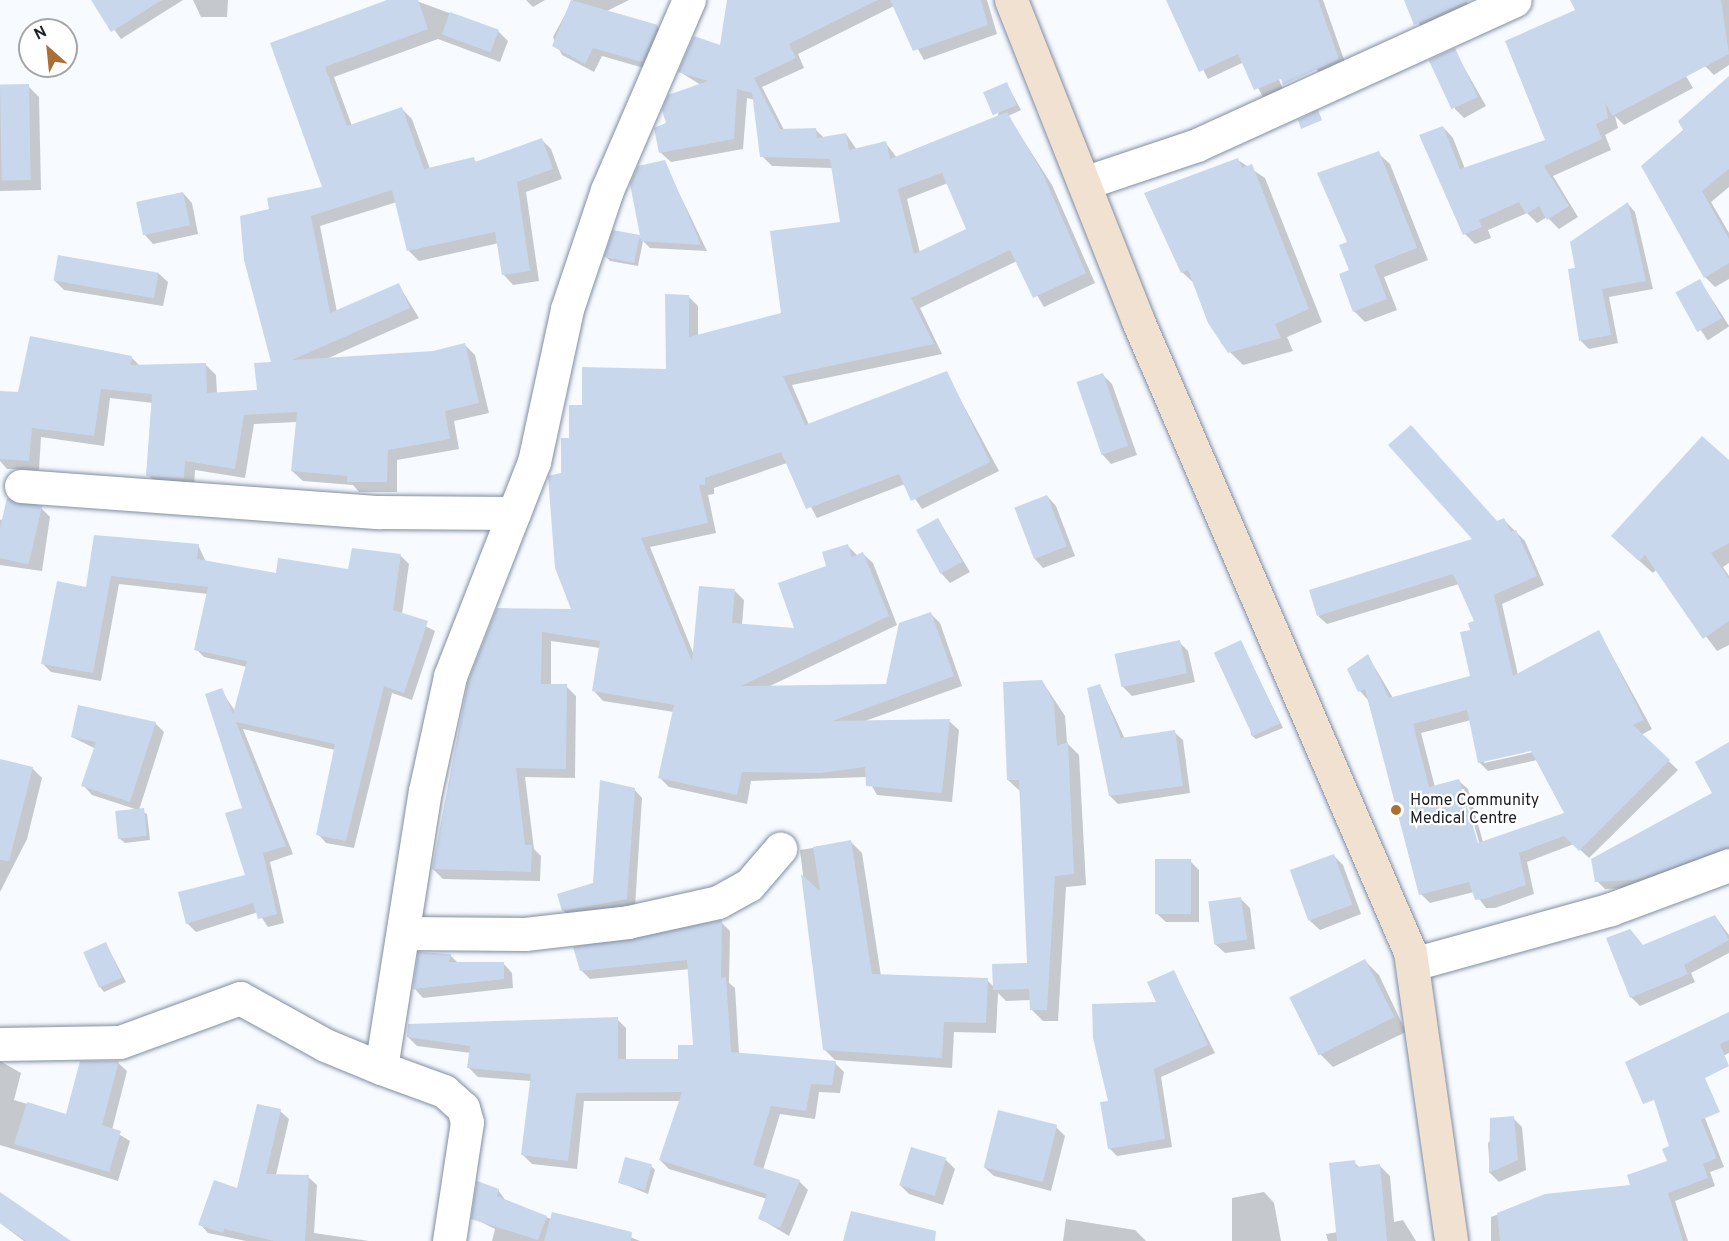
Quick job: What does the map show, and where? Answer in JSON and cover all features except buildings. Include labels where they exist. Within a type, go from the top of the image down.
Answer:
[{"type":"street","points":[[381,1068],[450,676],[534,462],[567,309],[607,190],[689,0]]},
{"type":"street","points":[[1011,0],[1084,183],[1413,964],[1451,1241]]},
{"type":"street","points":[[1084,183],[1197,146],[1515,0]]},
{"type":"street","points":[[21,486],[379,512],[514,513]]},
{"type":"street","points":[[403,933],[525,934],[628,922],[707,904],[749,885],[780,849]]},
{"type":"street","points":[[1413,964],[1611,909],[1729,865]]},
{"type":"street","points":[[0,1044],[120,1042],[240,998],[325,1045],[444,1091],[463,1108],[467,1122],[449,1241]]},
{"type":"place","name":"Home Community Medical Centre","points":[[1396,810]]}]
